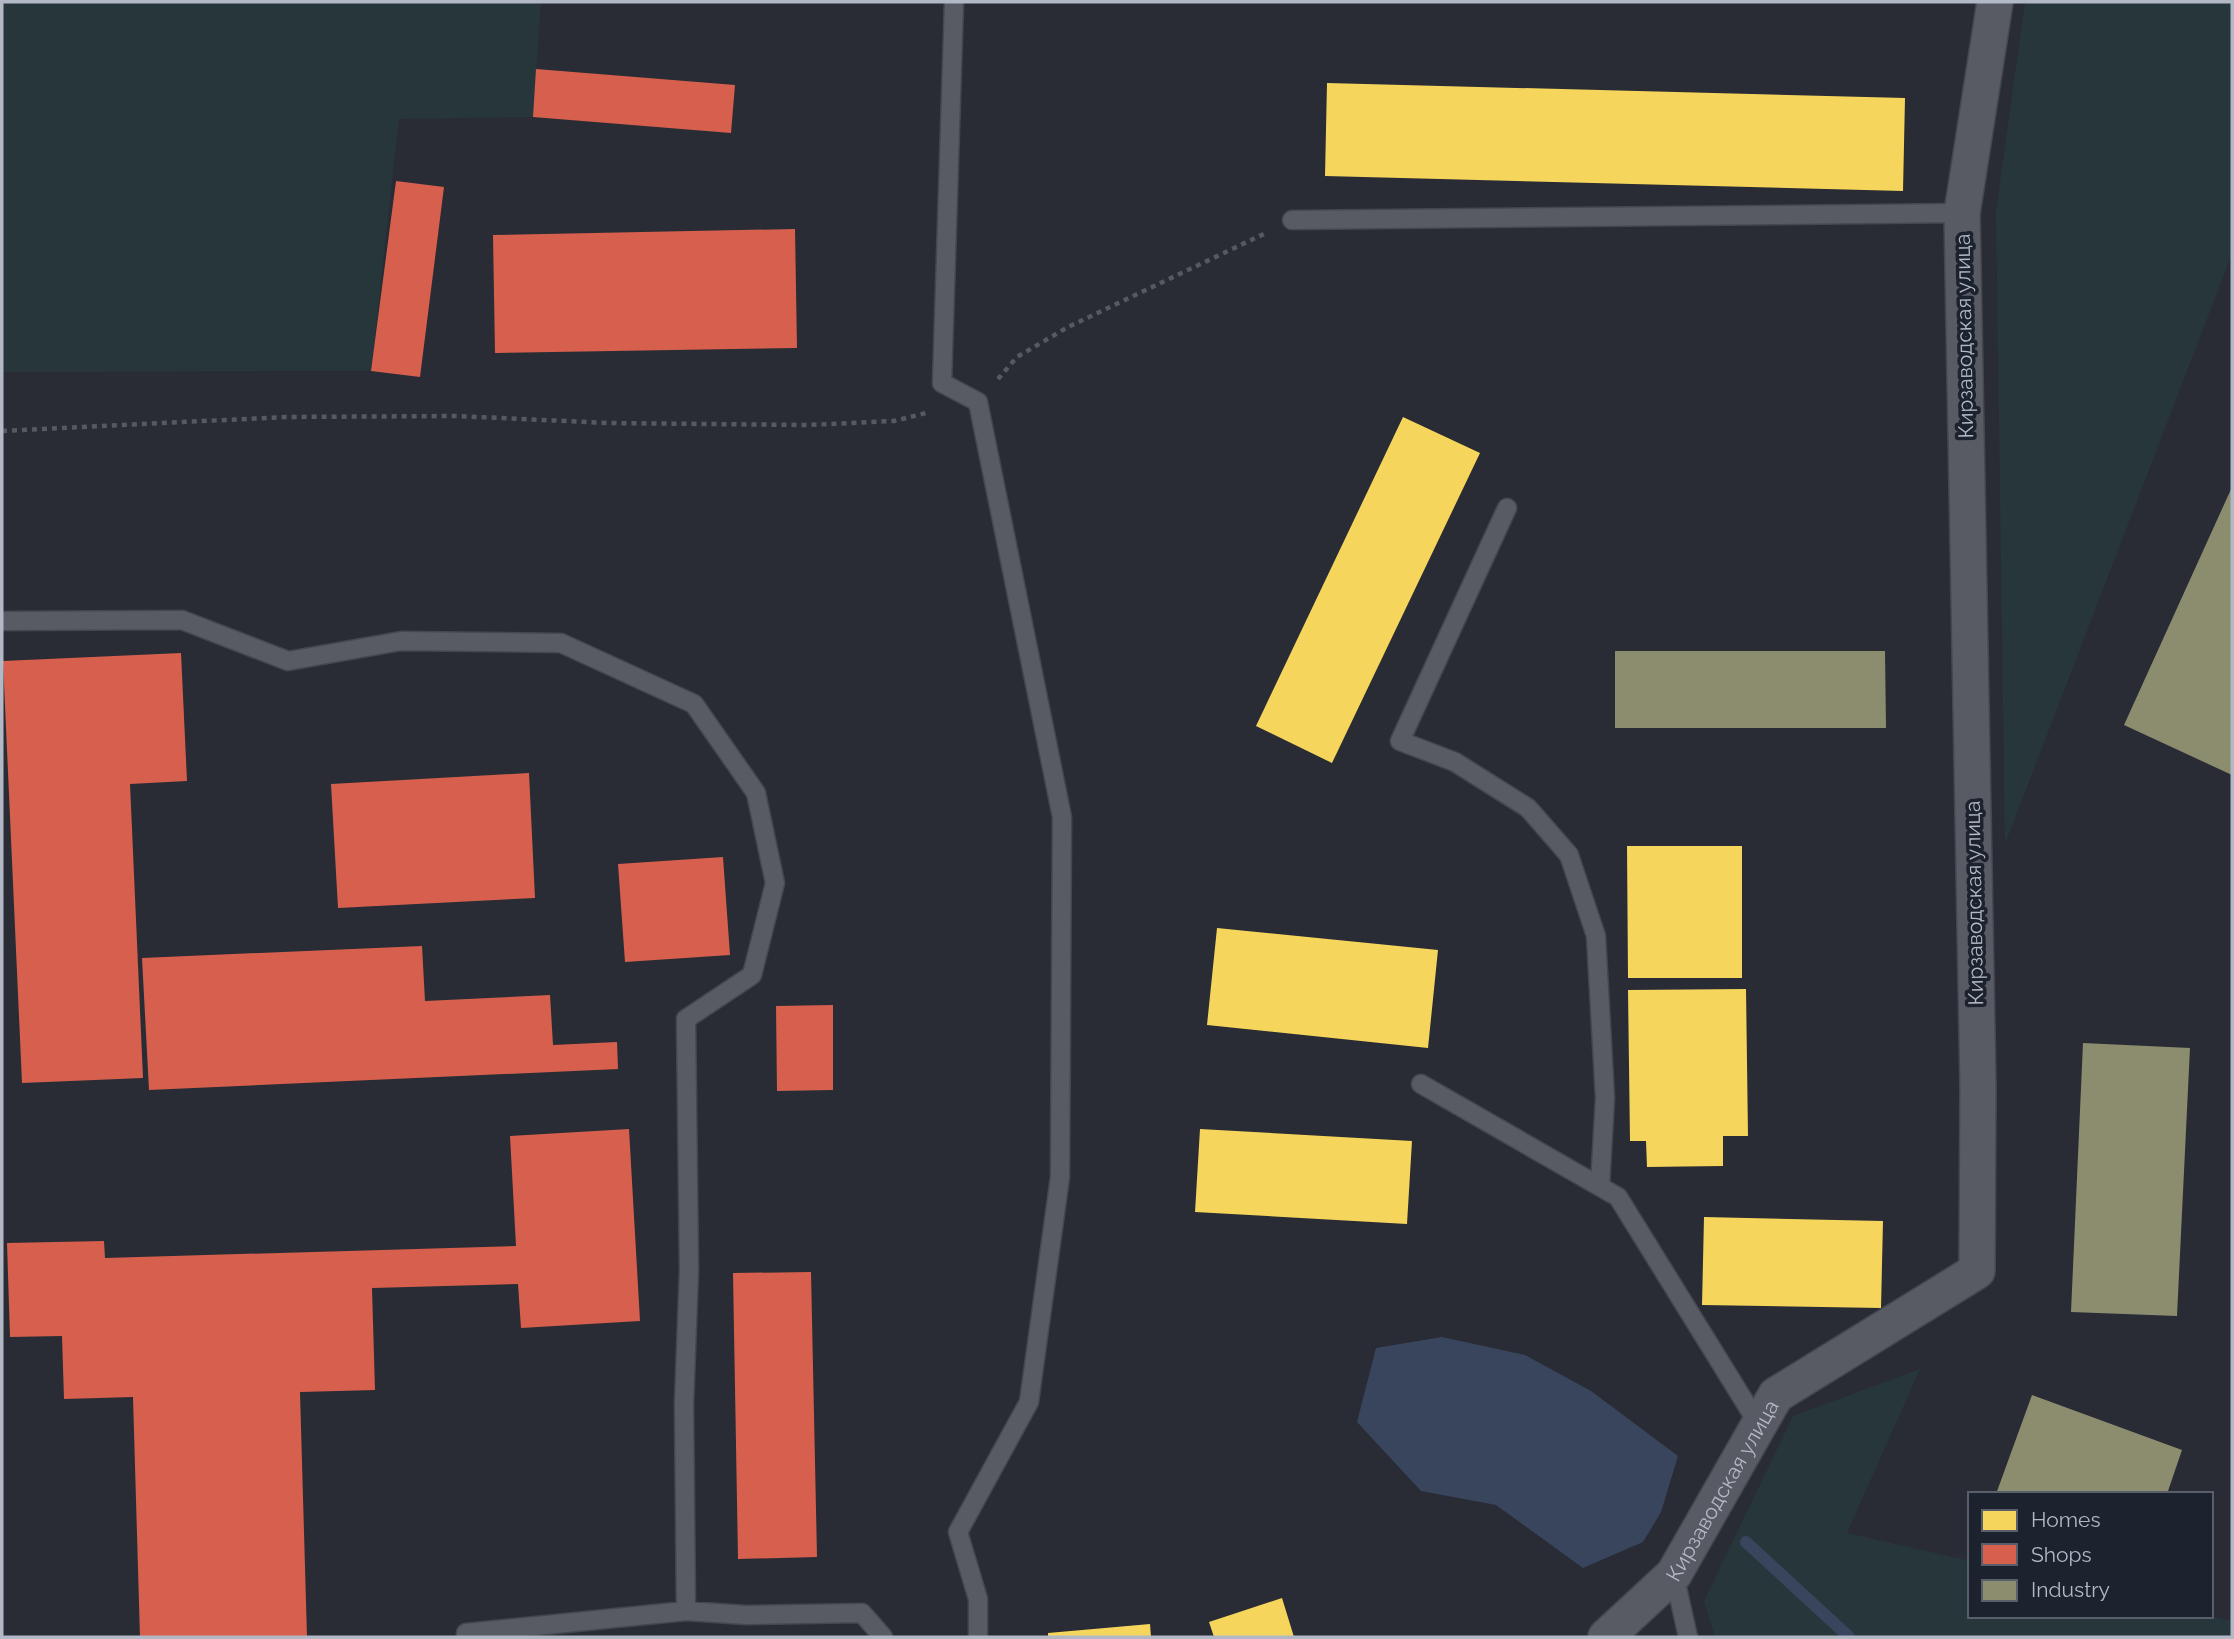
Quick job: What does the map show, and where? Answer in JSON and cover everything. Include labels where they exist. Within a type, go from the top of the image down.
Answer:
[{"type":"street","name":"Кирзаводская улица","points":[[1606,1637],[1674,1574],[1776,1395],[1977,1271],[1978,1073],[1962,213],[1995,2]]},
{"type":"lane","points":[[953,2],[942,383],[978,402],[1062,817],[1060,1177],[1029,1402],[958,1532],[978,1599],[978,1637]]},
{"type":"lane","points":[[1292,220],[1962,213]]},
{"type":"lane","points":[[1507,508],[1400,741],[1455,762],[1528,808],[1569,855],[1596,936],[1605,1098],[1600,1186]]},
{"type":"lane","points":[[2,621],[182,620],[288,661],[401,641],[561,643],[694,704],[756,793],[775,883],[752,975],[686,1018],[689,1270],[684,1404],[686,1611]]},
{"type":"lane","points":[[1421,1084],[1618,1197],[1759,1425]]},
{"type":"lane","points":[[1674,1574],[1688,1637]]},
{"type":"lane","points":[[466,1637],[466,1633],[686,1611],[746,1615],[862,1613],[883,1637]]},
{"type":"path","points":[[2,431],[285,417],[457,416],[608,423],[808,425],[894,421],[978,402],[1017,357],[1058,333],[1292,220]]},
{"type":"shaded area","points":[[2,2],[541,2],[533,117],[399,119],[371,371],[2,372]]},
{"type":"shaded area","points":[[2025,2],[2232,2],[2232,254],[2005,844],[1996,211]]},
{"type":"shaded area","points":[[1920,1369],[1847,1533],[1968,1561],[1968,1618],[2213,1616],[2232,1621],[2232,1637],[1715,1637],[1704,1601],[1793,1416]]},
{"type":"water","points":[[1442,1337],[1525,1355],[1591,1391],[1678,1456],[1661,1512],[1643,1542],[1583,1568],[1496,1505],[1421,1491],[1357,1422],[1376,1348]]},
{"type":"building: Homes","points":[[1327,83],[1905,98],[1903,191],[1325,176]]},
{"type":"building: Homes","points":[[1403,417],[1480,453],[1332,763],[1256,726]]},
{"type":"building: Homes","points":[[1627,846],[1742,846],[1742,978],[1628,978]]},
{"type":"building: Homes","points":[[1217,928],[1438,950],[1428,1048],[1207,1025]]},
{"type":"building: Homes","points":[[1746,989],[1748,1136],[1723,1136],[1723,1166],[1647,1167],[1646,1141],[1630,1141],[1628,990]]},
{"type":"building: Homes","points":[[1200,1129],[1412,1141],[1407,1224],[1195,1212]]},
{"type":"building: Homes","points":[[1704,1217],[1883,1221],[1881,1308],[1702,1305]]},
{"type":"building: Homes","points":[[1282,1598],[1294,1637],[1214,1637],[1209,1622]]},
{"type":"building: Homes","points":[[1150,1624],[1151,1637],[1048,1637],[1048,1633]]},
{"type":"building: Shops","points":[[536,69],[735,85],[731,133],[533,117]]},
{"type":"building: Shops","points":[[396,181],[444,187],[420,377],[371,371]]},
{"type":"building: Shops","points":[[795,229],[797,348],[495,353],[493,235]]},
{"type":"building: Shops","points":[[181,653],[187,781],[130,784],[143,1078],[22,1083],[3,661]]},
{"type":"building: Shops","points":[[529,773],[535,898],[338,908],[331,784]]},
{"type":"building: Shops","points":[[723,857],[730,955],[625,962],[618,864]]},
{"type":"building: Shops","points":[[422,946],[425,1001],[550,995],[553,1045],[617,1042],[618,1069],[149,1090],[142,958]]},
{"type":"building: Shops","points":[[833,1005],[833,1090],[777,1091],[776,1006]]},
{"type":"building: Shops","points":[[629,1129],[640,1321],[521,1328],[518,1284],[372,1288],[375,1390],[300,1392],[307,1637],[140,1637],[133,1397],[64,1399],[62,1336],[10,1337],[7,1243],[104,1241],[105,1258],[516,1246],[510,1136]]},
{"type":"building: Shops","points":[[811,1272],[817,1557],[738,1559],[733,1273]]},
{"type":"building: Industry","points":[[2232,487],[2232,775],[2124,725]]},
{"type":"building: Industry","points":[[1615,651],[1885,651],[1886,728],[1615,728]]},
{"type":"building: Industry","points":[[2083,1043],[2190,1048],[2177,1316],[2071,1312]]},
{"type":"building: Industry","points":[[2032,1395],[2182,1450],[2168,1492],[1997,1492]]},
{"type":"waterway","points":[[1746,1542],[1849,1637]]}]
